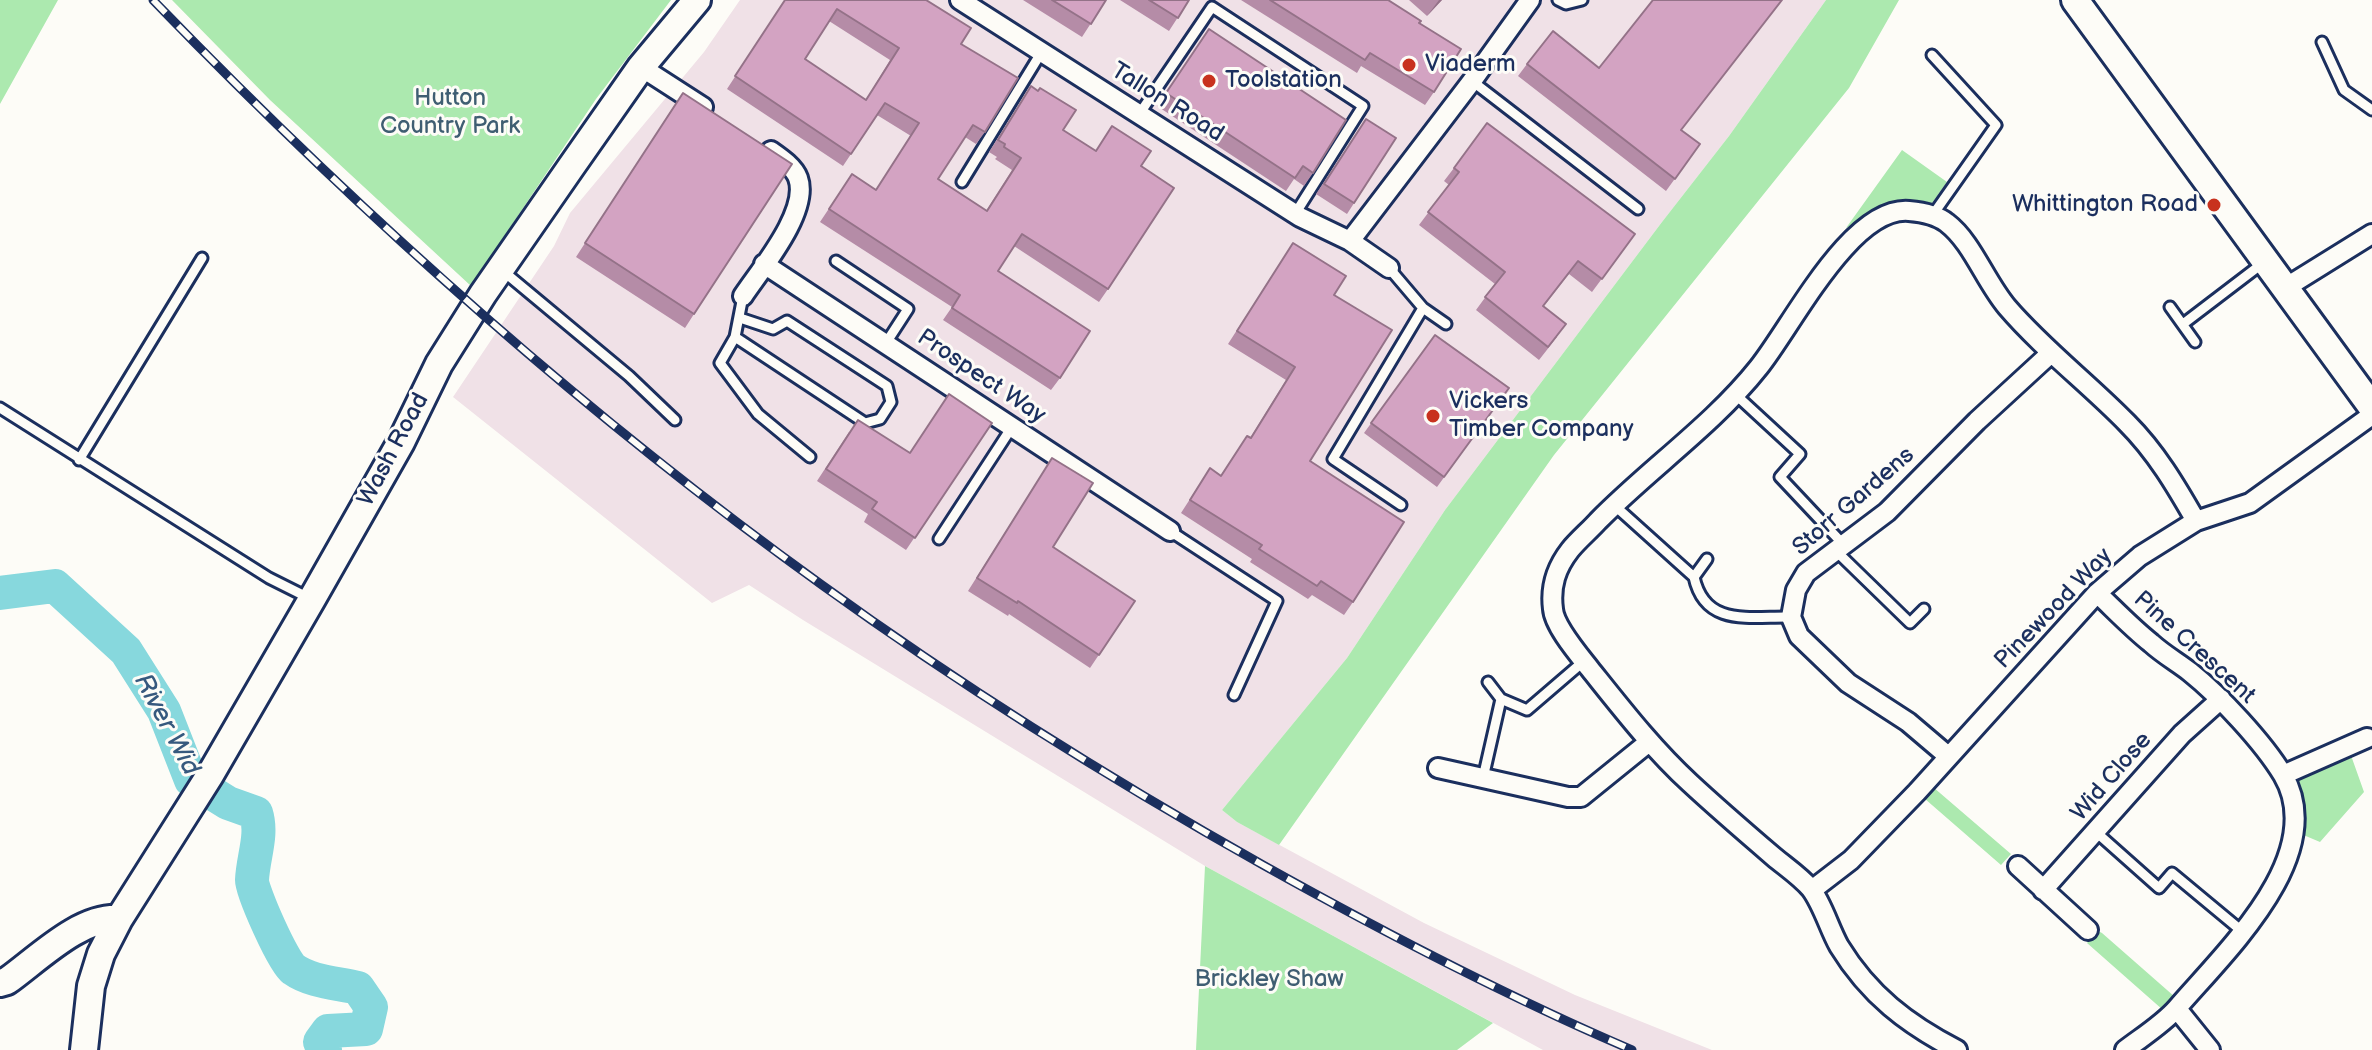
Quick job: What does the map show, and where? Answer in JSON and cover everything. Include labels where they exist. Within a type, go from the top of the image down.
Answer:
[{"type":"street","name":"Wash Road","points":[[84,1050],[91,986],[101,954],[119,919],[192,805],[312,599],[397,450],[439,364],[500,269],[641,67],[697,0]]},
{"type":"street","points":[[1350,241],[1530,0]]},
{"type":"street","points":[[2075,0],[2372,407]]},
{"type":"street","name":"Tallon Road","points":[[966,1],[1041,53],[1295,214],[1350,241],[1389,268]]},
{"type":"street","points":[[641,67],[719,117]]},
{"type":"street","points":[[743,296],[795,218],[801,195],[798,176],[783,159],[757,142]]},
{"type":"street","points":[[1957,1050],[1926,1034],[1885,1004],[1838,945],[1812,890],[1690,783],[1649,742],[1584,661],[1553,615],[1557,569],[1573,547],[1614,505],[1735,394],[1760,366],[1841,251],[1863,227],[1898,211],[1936,216],[1949,224],[1965,242],[1989,284],[2008,308],[2137,433],[2176,486],[2196,521]]},
{"type":"street","points":[[2285,288],[2372,234]]},
{"type":"street","name":"Prospect Way","points":[[764,264],[1170,531]]},
{"type":"street","name":"Storr Gardens","points":[[1791,617],[1796,590],[1806,573],[1887,512],[1977,421],[2051,353]]},
{"type":"street","name":"Pinewood Way","points":[[1812,890],[1851,860],[1917,792],[2097,593],[2140,556],[2196,521],[2250,503],[2372,415]]},
{"type":"street","name":"Pine Crescent","points":[[2097,593],[2152,644],[2191,672],[2221,699],[2283,775],[2293,796],[2294,831],[2283,869],[2266,903],[2177,1009],[2125,1050]]},
{"type":"street","points":[[1791,617],[1799,636],[1848,683],[1908,722],[1948,756]]},
{"type":"street","name":"Wid Close","points":[[2043,890],[2182,734],[2221,699]]},
{"type":"street","points":[[2283,775],[2367,738]]},
{"type":"street","points":[[1438,768],[1568,797],[1581,797],[1649,742]]},
{"type":"street","points":[[2018,866],[2088,930]]},
{"type":"street","points":[[0,983],[84,926],[109,918],[119,919]]},
{"type":"street","points":[[2177,1009],[2210,1050]]},
{"type":"lane","points":[[1558,0],[1566,4],[1582,0]]},
{"type":"lane","points":[[1140,113],[1212,7],[1363,106],[1295,214]]},
{"type":"lane","points":[[2322,42],[2344,90],[2372,110]]},
{"type":"lane","points":[[962,182],[1041,53]]},
{"type":"lane","points":[[1932,55],[1996,125],[1932,216]]},
{"type":"lane","points":[[1472,81],[1638,209]]},
{"type":"lane","points":[[79,460],[202,258]]},
{"type":"lane","points":[[836,261],[908,309],[886,343]]},
{"type":"lane","points":[[2183,324],[2266,261]]},
{"type":"lane","points":[[1389,268],[1423,308],[1446,324]]},
{"type":"lane","points":[[500,269],[629,376],[675,420]]},
{"type":"lane","points":[[743,296],[735,337],[720,363],[758,414],[810,457]]},
{"type":"lane","points":[[2170,307],[2195,342]]},
{"type":"lane","points":[[1401,505],[1333,459],[1423,308]]},
{"type":"lane","points":[[735,337],[865,423],[880,419],[891,402],[887,386],[787,321],[773,329],[740,318]]},
{"type":"lane","points":[[1735,394],[1800,454],[1780,477],[1839,547],[1910,623],[1924,609]]},
{"type":"lane","points":[[0,408],[269,578],[312,599]]},
{"type":"lane","points":[[939,539],[1012,427]]},
{"type":"lane","points":[[1614,505],[1694,577],[1697,594],[1719,613],[1742,617],[1791,617]]},
{"type":"lane","points":[[1170,531],[1277,601],[1234,695]]},
{"type":"lane","points":[[1694,577],[1707,559]]},
{"type":"lane","points":[[1488,682],[1501,699],[1527,710],[1584,661]]},
{"type":"lane","points":[[1483,778],[1501,699]]},
{"type":"lane","points":[[2096,832],[2159,888],[2172,873],[2243,932]]},
{"type":"shaded area","points":[[740,0],[1826,0],[1729,136],[1445,510],[1347,658],[1222,810],[1237,822],[1424,923],[1575,995],[1712,1050],[1543,1050],[1205,866],[749,585],[712,603],[453,397],[554,246],[570,213],[704,52]]},
{"type":"green space","points":[[0,0],[58,0],[0,104]]},
{"type":"green space","name":"Hutton Country Park","points":[[172,0],[671,0],[596,99],[471,286],[270,100]]},
{"type":"green space","points":[[1826,0],[1899,0],[1849,88],[1554,455],[1279,845],[1237,822],[1222,810],[1347,658],[1445,510],[1729,136]]},
{"type":"green space","points":[[1902,150],[1947,182],[1932,203],[1893,201],[1846,228]]},
{"type":"green space","points":[[2348,747],[2364,792],[2320,842],[2294,831],[2283,775]]},
{"type":"green space","points":[[1926,781],[2011,854],[2001,865],[1917,792]]},
{"type":"green space","name":"Brickley Shaw","points":[[1205,866],[1493,1023],[1457,1050],[1196,1050]]},
{"type":"green space","points":[[2098,931],[2175,997],[2163,1010],[2087,943]]},
{"type":"building","points":[[785,0],[926,0],[971,28],[961,44],[1018,78],[985,132],[973,125],[938,179],[987,211],[1021,158],[998,140],[1031,86],[1038,91],[1040,88],[1076,110],[1063,130],[1096,151],[1112,126],[1151,151],[1141,166],[1174,188],[1108,289],[1022,234],[998,271],[1090,331],[1060,378],[952,308],[960,295],[829,209],[852,174],[876,190],[919,123],[885,103],[851,154],[735,76]],"holes":[[[837,9],[899,48],[866,100],[805,59]]]},
{"type":"building","points":[[1052,0],[1106,0],[1091,24]]},
{"type":"building","points":[[1149,0],[1189,0],[1178,18]]},
{"type":"building","points":[[1270,0],[1388,0],[1461,49],[1434,92],[1370,53],[1365,60]]},
{"type":"building","points":[[1653,0],[1782,0],[1681,130],[1700,144],[1675,179],[1527,64],[1553,31],[1599,68]]},
{"type":"building","points":[[1209,29],[1346,120],[1313,173],[1303,166],[1295,178],[1166,93]]},
{"type":"building","points":[[683,93],[792,164],[694,314],[585,243]]},
{"type":"building","points":[[1366,119],[1396,138],[1354,203],[1324,184]]},
{"type":"building","points":[[1487,123],[1635,234],[1602,279],[1578,261],[1543,306],[1566,324],[1548,347],[1485,297],[1505,272],[1428,212],[1459,172],[1454,168]]},
{"type":"building","points":[[1293,243],[1346,276],[1334,295],[1392,330],[1310,461],[1404,522],[1353,602],[1321,581],[1317,586],[1259,549],[1262,545],[1190,500],[1210,468],[1221,476],[1247,436],[1251,438],[1295,367],[1237,331]]},
{"type":"building","name":"Vickers Timber Company","points":[[1435,335],[1509,388],[1444,477],[1371,423]]},
{"type":"building","points":[[949,394],[992,423],[915,538],[872,509],[877,502],[826,469],[858,420],[910,453]]},
{"type":"building","points":[[1052,458],[1093,483],[1053,547],[1135,601],[1099,655],[1018,601],[977,578]]},
{"type":"waterway","name":"River Wid","points":[[0,593],[55,586],[126,651],[164,711],[191,780],[228,803],[256,813],[258,838],[253,887],[283,954],[293,969],[300,973],[358,988],[371,1007],[366,1029],[328,1031],[320,1042],[325,1050]]},
{"type":"railway","points":[[153,0],[311,157],[475,308],[645,451],[875,623],[1039,731],[1263,865],[1445,962],[1632,1050]]},
{"type":"place","name":"Viaderm","points":[[1409,65]]},
{"type":"place","name":"Toolstation","points":[[1209,81]]},
{"type":"place","name":"Whittington Road","points":[[2214,205]]},
{"type":"place","name":"Vickers Timber Company","points":[[1433,416]]}]
